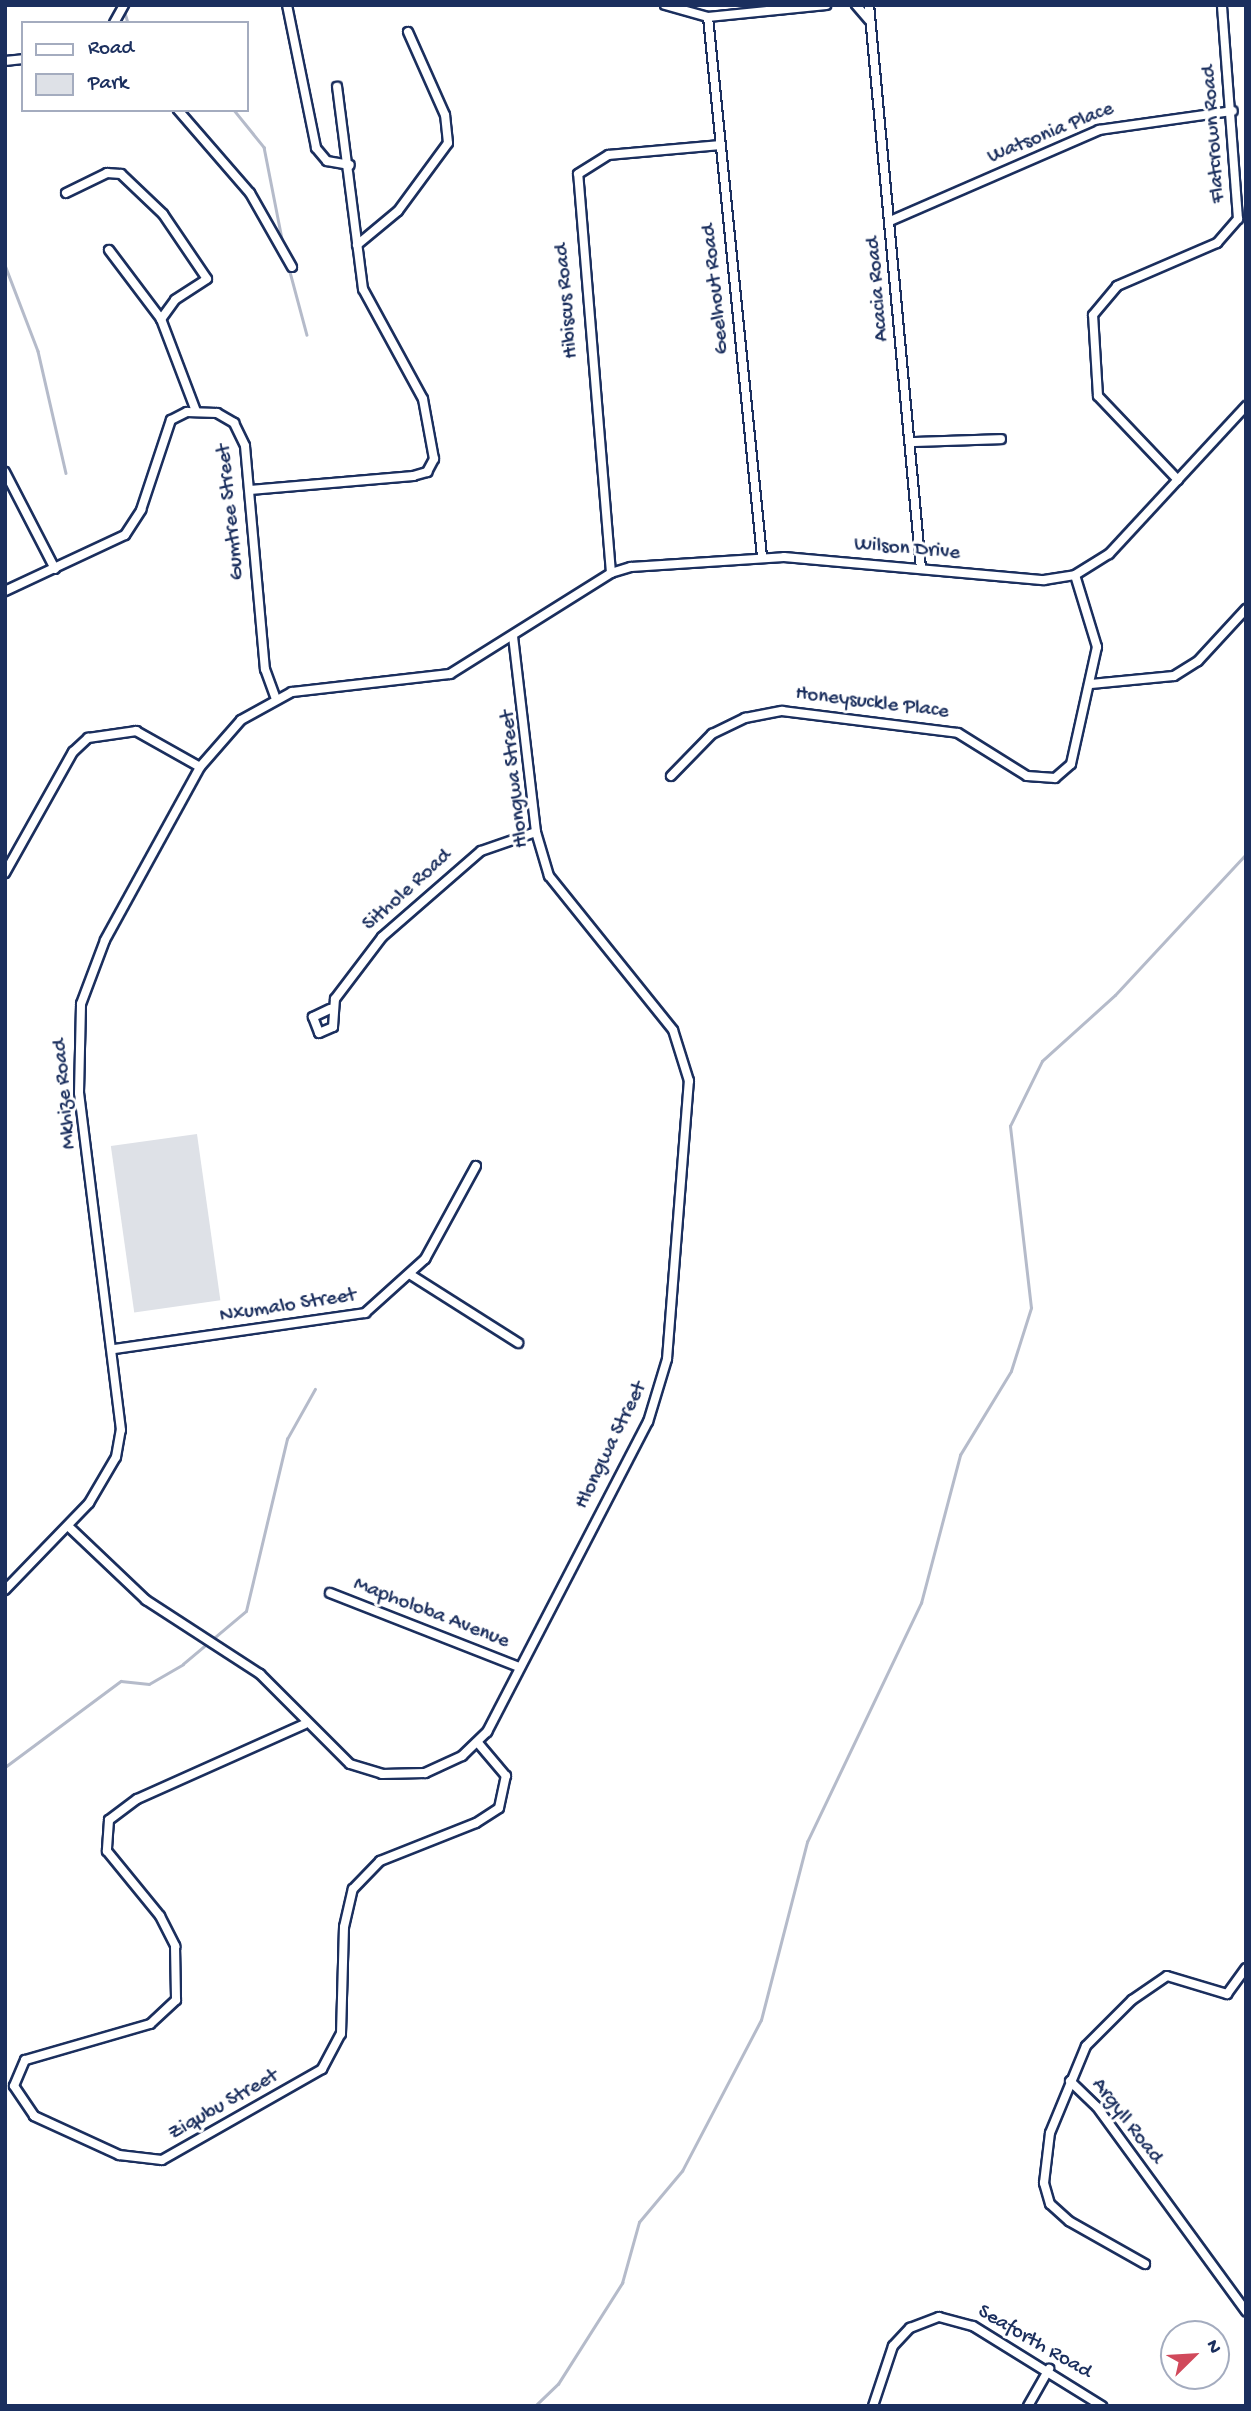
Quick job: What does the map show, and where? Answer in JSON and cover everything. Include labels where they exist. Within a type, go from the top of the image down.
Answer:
[{"type":"street","points":[[115,21],[124,5]]},
{"type":"street","points":[[287,5],[316,148],[327,161],[350,165]]},
{"type":"street","points":[[665,5],[708,18],[826,5]]},
{"type":"street","points":[[856,5],[871,22]]},
{"type":"street","name":"Acacia Road","points":[[869,5],[911,442],[920,569]]},
{"type":"street","name":"Flatcrown Road","points":[[1178,480],[1098,396],[1093,315],[1116,286],[1229,234],[1240,203],[1222,5]]},
{"type":"street","name":"Geelhout Road","points":[[708,18],[762,557]]},
{"type":"street","points":[[357,245],[398,211],[448,143],[445,115],[408,32]]},
{"type":"street","points":[[250,490],[413,476],[432,467],[426,408],[367,300],[357,245],[350,165],[337,87]]},
{"type":"street","name":"Watsonia Place","points":[[890,220],[1099,130],[1233,111]]},
{"type":"street","points":[[180,112],[250,192],[292,267]]},
{"type":"street","name":"Hibiscus Road","points":[[611,573],[578,174],[609,155],[720,145]]},
{"type":"street","points":[[66,193],[107,173],[121,174],[163,214],[206,279],[175,300],[162,319]]},
{"type":"street","points":[[5,591],[55,569],[131,528],[166,427],[177,415],[196,411],[162,319],[109,250]]},
{"type":"street","name":"Wilson Drive","points":[[513,637],[611,573],[762,557],[1044,580],[1075,575],[1109,554],[1246,406]]},
{"type":"street","name":"Gumtree Street","points":[[196,411],[217,413],[239,430],[250,490],[265,669],[275,697]]},
{"type":"street","points":[[911,442],[1001,439]]},
{"type":"street","points":[[5,472],[55,569]]},
{"type":"street","points":[[1075,575],[1098,634],[1091,684],[1174,676],[1198,661],[1246,609]]},
{"type":"street","name":"Mkhize Road","points":[[5,1590],[68,1526],[117,1457],[121,1397],[79,1093],[81,1004],[105,940],[200,766],[241,720],[275,697],[434,679],[513,637]]},
{"type":"street","name":"Hlongwa Street","points":[[478,1743],[658,1397],[690,1109],[685,1060],[673,1030],[563,900],[536,832],[527,709],[513,637]]},
{"type":"street","name":"Honeysuckle Place","points":[[671,776],[712,734],[745,718],[782,711],[958,733],[1038,780],[1055,778],[1071,764],[1091,684]]},
{"type":"street","points":[[6,869],[72,752],[88,738],[136,731],[200,766]]},
{"type":"street","name":"Sithole Road","points":[[330,1009],[366,952],[471,858],[536,832]]},
{"type":"street","name":"Nxumalo Street","points":[[115,1349],[358,1316],[411,1275],[476,1166]]},
{"type":"street","points":[[411,1275],[518,1343]]},
{"type":"street","points":[[68,1526],[146,1600],[260,1674],[305,1724],[350,1764],[380,1773],[425,1773],[478,1743]]},
{"type":"street","name":"Mapholoba Avenue","points":[[330,1593],[519,1667]]},
{"type":"street","name":"Ziqubu Street","points":[[305,1724],[137,1799],[109,1820],[107,1851],[160,1916],[175,1946],[176,2000],[149,2024],[25,2060],[14,2086],[34,2116],[119,2155],[162,2160],[322,2069],[341,2034],[344,1927],[353,1889],[380,1861],[476,1823],[499,1808],[506,1776],[478,1743]]},
{"type":"street","points":[[1070,2081],[1094,2036],[1160,1978],[1178,1976],[1223,1995],[1246,1968]]},
{"type":"street","name":"Argyll Road","points":[[1145,2264],[1069,2221],[1046,2194],[1050,2133],[1070,2081],[1097,2107],[1246,2311]]},
{"type":"street","name":"Seaforth Road","points":[[873,2406],[893,2346],[910,2328],[939,2317],[973,2326],[1049,2370],[1102,2406]]},
{"type":"street","points":[[1028,2406],[1049,2370]]},
{"type":"green space","points":[[197,1134],[220,1300],[134,1312],[111,1146]]},
{"type":"waterway","points":[[124,9],[127,21]]},
{"type":"waterway","points":[[236,112],[264,147],[283,244]]},
{"type":"waterway","points":[[5,265],[38,351],[66,473]]},
{"type":"waterway","points":[[289,268],[307,335]]},
{"type":"waterway","points":[[535,2406],[558,2384],[622,2283],[639,2222],[682,2171],[761,2020],[807,1842],[921,1603],[960,1455],[1011,1371],[1031,1308],[1010,1126],[1042,1061],[1115,995],[1246,854]]},
{"type":"waterway","points":[[5,1767],[121,1681],[149,1684],[183,1664],[246,1611],[287,1439],[315,1389]]}]
